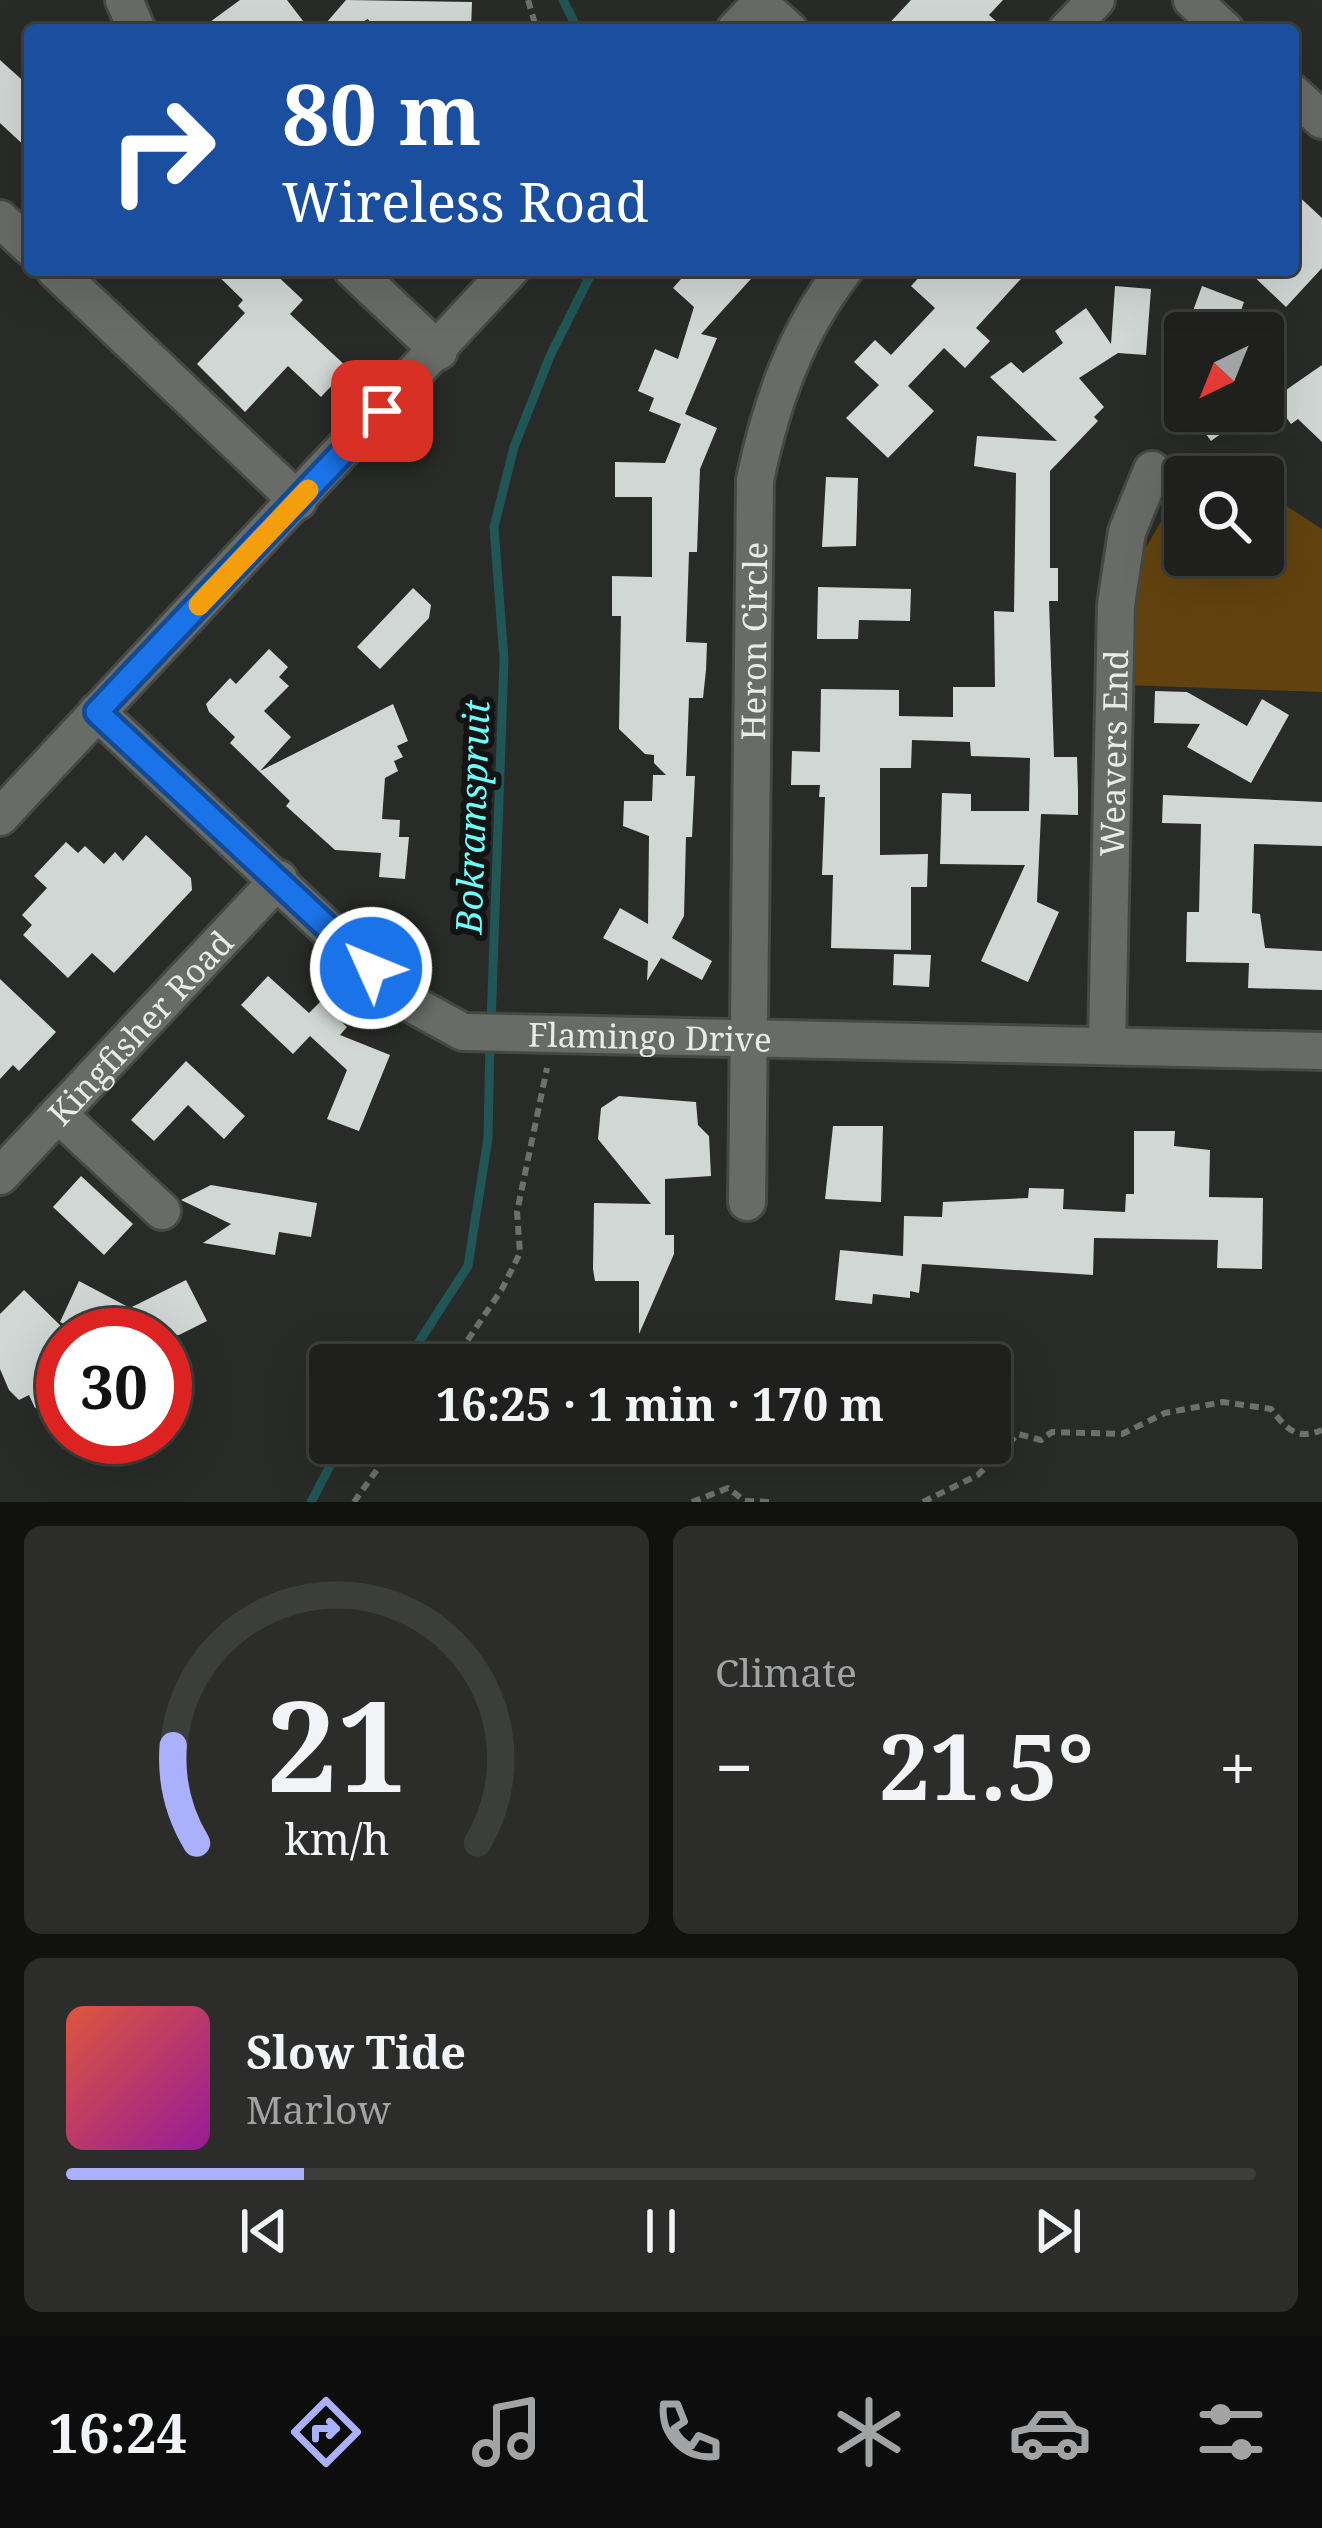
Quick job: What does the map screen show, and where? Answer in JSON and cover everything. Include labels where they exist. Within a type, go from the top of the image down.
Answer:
[{"type":"street","points":[[1073,24],[1096,0]]},
{"type":"street","points":[[1192,0],[1218,24]]},
{"type":"street","points":[[1299,99],[1322,120]]},
{"type":"street","points":[[0,219],[24,241]]},
{"type":"street","points":[[61,276],[298,501]]},
{"type":"street","points":[[359,276],[439,351]]},
{"type":"street","points":[[0,817],[505,276]]},
{"type":"street","name":"Heron Circle","points":[[747,1202],[755,480],[770,411],[796,344],[840,276]]},
{"type":"street","name":"Weavers End","points":[[1107,1044],[1116,605],[1126,532],[1152,470]]},
{"type":"street","name":"Flamingo Drive","points":[[97,712],[279,878],[401,998],[463,1032],[1322,1051]]},
{"type":"street","name":"Kingfisher Road","points":[[0,1176],[279,878]]},
{"type":"street","points":[[58,1114],[162,1211]]},
{"type":"path","points":[[465,1344],[520,1253],[517,1212],[534,1035]]},
{"type":"path","points":[[923,1502],[978,1475],[1018,1434],[1041,1439],[1052,1432],[1122,1434],[1165,1413],[1223,1402],[1271,1409],[1288,1430],[1302,1436],[1322,1430]]},
{"type":"path","points":[[354,1502],[381,1464]]},
{"type":"path","points":[[692,1502],[728,1488],[745,1502],[772,1502]]},
{"type":"shaded area","points":[[1284,505],[1322,529],[1322,692],[1125,685],[1132,570],[1164,517],[1164,576],[1284,576]]},
{"type":"building","points":[[240,0],[287,0],[305,24],[207,24]]},
{"type":"building","points":[[346,0],[472,2],[471,24],[371,24],[368,19],[358,24],[325,24]]},
{"type":"building","points":[[911,0],[1003,0],[989,15],[999,24],[889,24]]},
{"type":"building","points":[[0,60],[24,82],[24,145],[0,123]]},
{"type":"building","points":[[1299,197],[1322,218],[1322,268],[1286,307],[1253,276],[1299,276]]},
{"type":"building","points":[[218,276],[277,276],[303,300],[290,314],[348,368],[321,397],[288,366],[245,412],[197,364],[245,313],[238,306],[243,300]]},
{"type":"building","points":[[684,276],[754,276],[701,334],[717,338],[685,414],[717,428],[700,469],[697,552],[689,552],[686,642],[707,643],[706,670],[703,698],[689,698],[686,776],[695,776],[692,837],[686,837],[684,916],[672,938],[712,961],[702,980],[661,958],[647,981],[648,961],[603,938],[620,908],[648,924],[649,836],[623,826],[624,801],[652,801],[653,775],[666,775],[654,763],[654,755],[645,754],[619,729],[621,616],[612,616],[612,576],[652,577],[652,497],[615,497],[615,462],[665,463],[681,424],[649,411],[654,398],[638,391],[655,349],[678,359],[694,307],[673,288]]},
{"type":"building","points":[[920,276],[1024,276],[976,328],[990,341],[965,368],[944,348],[908,386],[934,411],[888,458],[846,418],[879,385],[854,362],[875,340],[891,355],[935,308],[911,286]]},
{"type":"building","points":[[1115,286],[1151,289],[1146,355],[1118,353],[1079,378],[1104,407],[1094,417],[1098,421],[1050,471],[1050,568],[1058,568],[1058,601],[1049,601],[1054,757],[1077,757],[1078,815],[1041,814],[1037,902],[1059,912],[1028,982],[981,961],[1025,865],[940,864],[942,793],[971,794],[971,811],[1029,811],[1030,758],[971,756],[970,742],[912,740],[911,768],[880,768],[880,855],[928,854],[927,887],[911,887],[911,950],[831,948],[833,875],[822,875],[825,797],[819,797],[820,785],[791,785],[792,751],[820,752],[821,689],[899,690],[899,716],[953,717],[953,687],[995,687],[994,611],[1014,612],[1016,473],[974,466],[977,436],[1057,441],[990,377],[1011,362],[1023,373],[1063,343],[1055,331],[1086,308],[1111,344]]},
{"type":"building","points":[[1202,286],[1244,302],[1240,312],[1193,312]]},
{"type":"building","points":[[1322,365],[1322,442],[1298,419],[1291,424],[1284,414],[1284,391]]},
{"type":"building","points":[[826,477],[858,478],[856,546],[822,547]]},
{"type":"building","points":[[818,587],[911,589],[910,621],[859,620],[858,639],[817,639]]},
{"type":"building","points":[[413,588],[431,605],[429,618],[380,669],[357,647]]},
{"type":"building","points":[[269,649],[288,667],[279,677],[289,686],[264,711],[291,737],[260,771],[393,704],[408,741],[397,746],[403,757],[394,761],[398,771],[385,778],[382,819],[400,820],[399,837],[409,837],[405,879],[379,877],[381,853],[335,850],[286,806],[290,801],[230,743],[235,737],[209,712],[206,704],[230,678],[236,684]]},
{"type":"building","points":[[1155,691],[1187,692],[1247,726],[1262,699],[1289,715],[1251,783],[1187,747],[1200,724],[1154,723]]},
{"type":"building","points":[[1163,795],[1322,802],[1322,846],[1254,844],[1252,913],[1260,914],[1265,948],[1322,951],[1322,990],[1248,988],[1249,963],[1186,962],[1187,912],[1199,912],[1201,824],[1162,823]]},
{"type":"building","points":[[146,835],[191,878],[192,890],[114,973],[92,953],[68,978],[23,935],[32,925],[22,915],[47,888],[34,876],[66,842],[78,853],[85,846],[104,864],[115,852],[123,861]]},
{"type":"building","points":[[894,954],[931,955],[929,987],[893,985]]},
{"type":"building","points":[[268,976],[309,1013],[320,1002],[347,1027],[340,1035],[390,1055],[359,1131],[327,1119],[347,1070],[310,1036],[293,1054],[241,1005]]},
{"type":"building","points":[[0,979],[56,1032],[19,1071],[13,1065],[0,1079]]},
{"type":"building","points":[[186,1061],[245,1116],[224,1139],[188,1105],[154,1141],[131,1120]]},
{"type":"building","points":[[619,1096],[696,1102],[698,1125],[709,1136],[711,1176],[665,1179],[665,1235],[674,1235],[674,1254],[639,1334],[639,1281],[595,1281],[593,1269],[594,1203],[651,1204],[598,1139],[601,1108]]},
{"type":"building","points":[[833,1126],[883,1126],[881,1202],[825,1199]]},
{"type":"building","points":[[1134,1131],[1175,1131],[1174,1146],[1210,1150],[1209,1197],[1263,1198],[1262,1269],[1217,1268],[1218,1240],[1094,1238],[1093,1275],[922,1264],[919,1293],[910,1291],[910,1298],[873,1294],[872,1304],[835,1300],[840,1250],[903,1256],[904,1216],[942,1217],[943,1202],[1028,1198],[1029,1188],[1064,1189],[1063,1209],[1125,1212],[1126,1194],[1134,1194]]},
{"type":"building","points":[[81,1176],[133,1224],[104,1255],[53,1207]]},
{"type":"building","points":[[211,1185],[317,1203],[311,1237],[279,1232],[275,1255],[203,1243],[231,1224],[181,1200]]},
{"type":"building","points":[[186,1280],[207,1321],[192,1328],[192,1308],[130,1308]]},
{"type":"building","points":[[79,1281],[130,1308],[66,1308]]},
{"type":"building","points":[[24,1290],[42,1308],[36,1308],[35,1408],[29,1395],[19,1400],[9,1390],[0,1369],[0,1314]]},
{"type":"waterway","name":"Bokramspruit","points":[[563,0],[575,24]]},
{"type":"waterway","name":"Bokramspruit","points":[[491,1024],[504,659],[494,527],[514,447],[550,356],[590,276]]},
{"type":"waterway","name":"Bokramspruit","points":[[418,1344],[468,1266],[488,1138],[490,1041]]},
{"type":"waterway","name":"Bokramspruit","points":[[311,1502],[331,1464]]},
{"type":"slow traffic","points":[[199,605],[308,490]]},
{"type":"route","points":[[371,968],[97,712],[382,411]]}]
